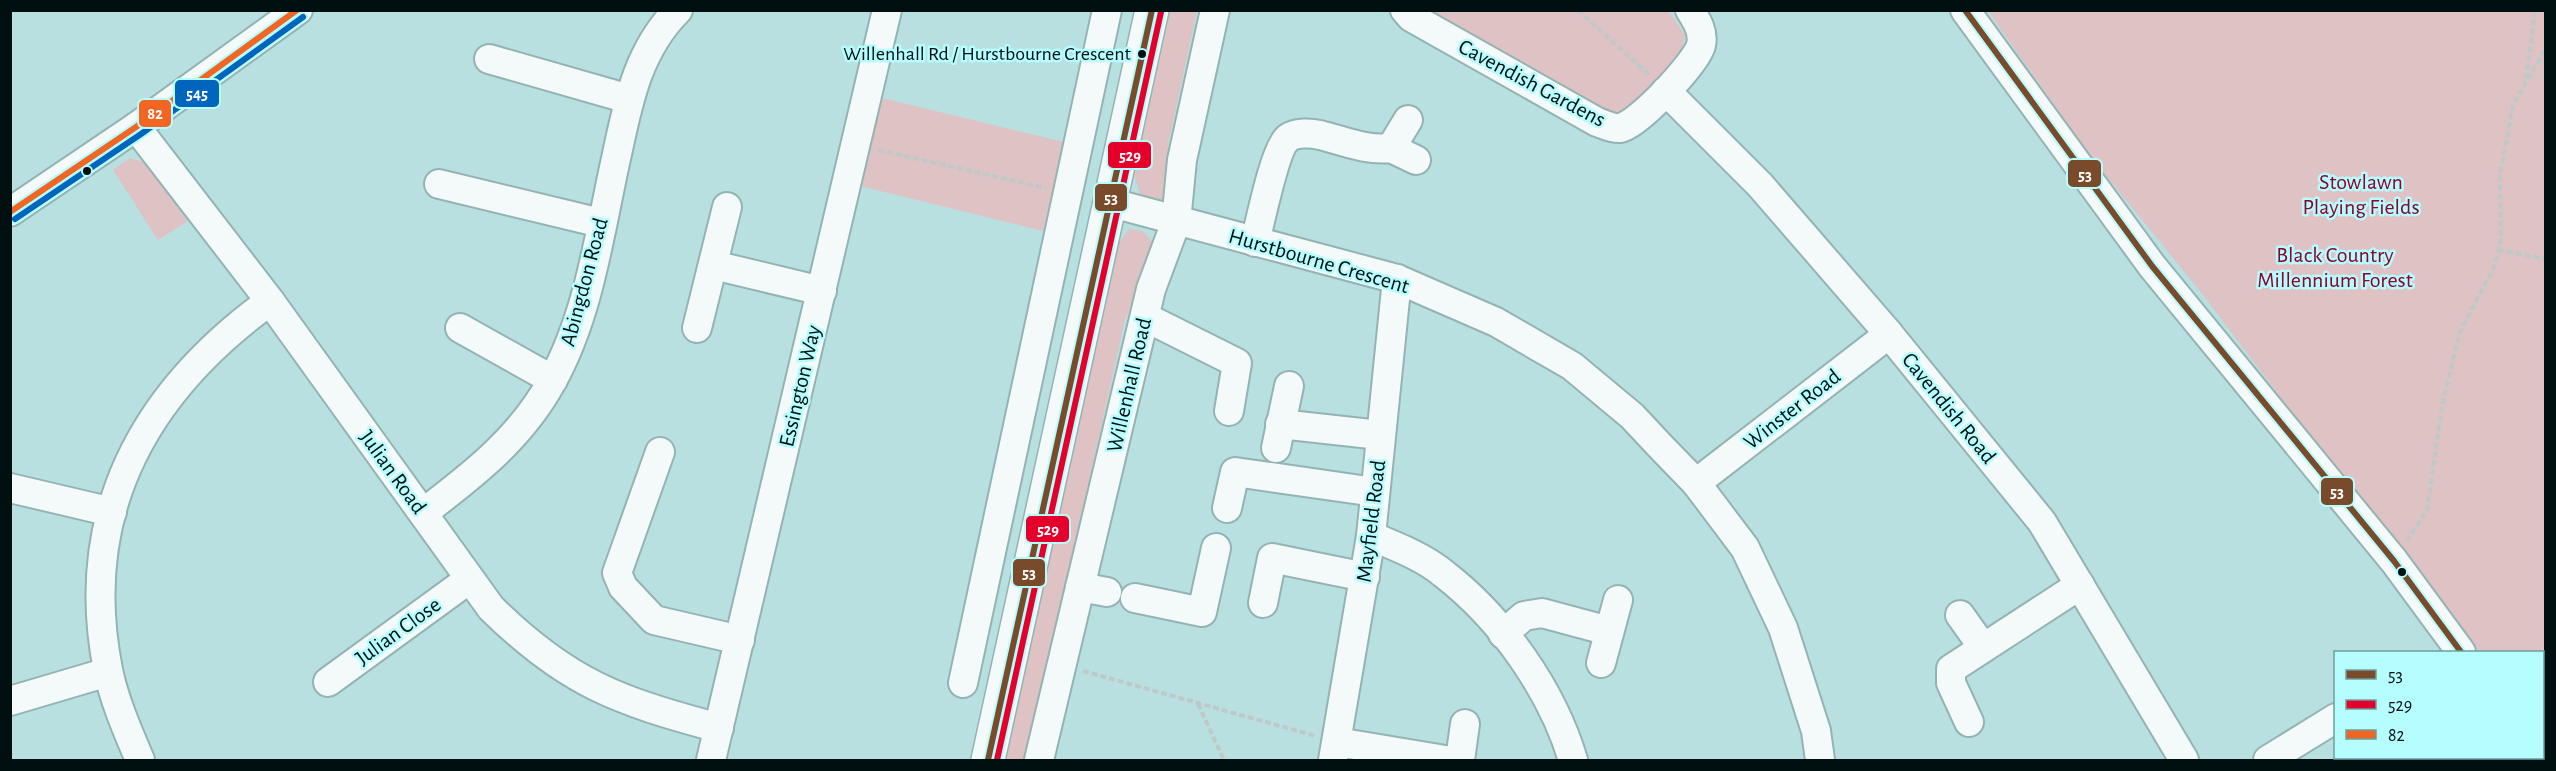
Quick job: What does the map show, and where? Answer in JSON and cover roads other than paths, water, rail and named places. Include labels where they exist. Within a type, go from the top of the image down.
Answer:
[{"type":"highway","points":[[988,760],[1112,203],[1152,10]]},
{"type":"street","name":"Abingdon Road","points":[[423,513],[488,463],[537,408],[553,380],[578,316],[629,99],[647,51],[678,10]]},
{"type":"street","name":"Essington Way","points":[[711,760],[857,146],[886,10]]},
{"type":"street","points":[[963,683],[1107,10]]},
{"type":"street","name":"Willenhall Road","points":[[1039,760],[1062,664],[1093,590],[1151,290],[1176,222],[1182,160],[1215,10]]},
{"type":"street","name":"Cavendish Gardens","points":[[1406,10],[1411,16],[1597,123],[1619,128],[1634,122],[1665,91],[1701,45],[1700,25],[1690,10]]},
{"type":"street","points":[[1965,10],[2152,266],[2394,561],[2451,650]]},
{"type":"street","points":[[10,212],[136,127],[286,14]]},
{"type":"street","points":[[489,59],[629,99]]},
{"type":"street","name":"Cavendish Road","points":[[1665,91],[1760,185],[1888,334],[2042,522],[2184,760]]},
{"type":"street","points":[[1255,242],[1279,153],[1288,138],[1300,134],[1317,134],[1364,147],[1404,154],[1408,120]]},
{"type":"street","name":"Julian Road","points":[[136,127],[270,302],[423,513],[468,580],[512,629],[562,670],[591,686],[645,709],[719,728]]},
{"type":"street","points":[[439,184],[601,223]]},
{"type":"street","name":"Hurstbourne Crescent","points":[[1112,203],[1176,222],[1396,279],[1496,322],[1572,366],[1632,416],[1696,483],[1744,548],[1783,628],[1816,731],[1820,760]]},
{"type":"street","points":[[697,328],[728,207]]},
{"type":"street","points":[[713,265],[822,291]]},
{"type":"street","name":"Mayfield Road","points":[[1335,751],[1371,536],[1396,279]]},
{"type":"street","points":[[140,760],[108,672],[100,584],[104,544],[121,480],[136,447],[171,392],[216,344],[270,302]]},
{"type":"street","points":[[1145,317],[1237,363],[1229,411]]},
{"type":"street","points":[[460,328],[553,380]]},
{"type":"street","name":"Winster Road","points":[[1696,483],[1888,334]]},
{"type":"street","points":[[1289,386],[1278,436],[1380,435]]},
{"type":"street","points":[[660,452],[617,573],[623,587],[654,620],[740,640]]},
{"type":"street","points":[[1227,508],[1235,472],[1376,492]]},
{"type":"street","points":[[10,488],[112,512]]},
{"type":"street","points":[[1371,536],[1444,573],[1503,634],[1534,678],[1567,739],[1573,760]]},
{"type":"street","points":[[1135,598],[1202,612],[1216,548]]},
{"type":"street","points":[[1263,603],[1272,558],[1365,577]]},
{"type":"street","name":"Julian Close","points":[[328,682],[468,580]]},
{"type":"street","points":[[1969,722],[1951,682],[1951,669],[1982,646],[2080,585]]},
{"type":"street","points":[[1601,663],[1618,600]]},
{"type":"street","points":[[978,609],[1021,618]]},
{"type":"street","points":[[1503,634],[1524,616],[1542,612],[1610,631]]},
{"type":"street","points":[[1960,615],[1982,646]]},
{"type":"street","points":[[10,700],[108,672]]},
{"type":"street","points":[[2268,760],[2334,719]]},
{"type":"street","points":[[1460,760],[1465,724]]},
{"type":"street","points":[[1335,751],[1445,760]]},
{"type":"place","name":"Willenhall Rd / Hurstbourne Crescent","points":[[1142,54]]},
{"type":"park label","name":"Stowlawn Playing Fields","points":[[2361,194]]},
{"type":"park label","name":"Black Country Millennium Forest","points":[[2335,268]]}]
